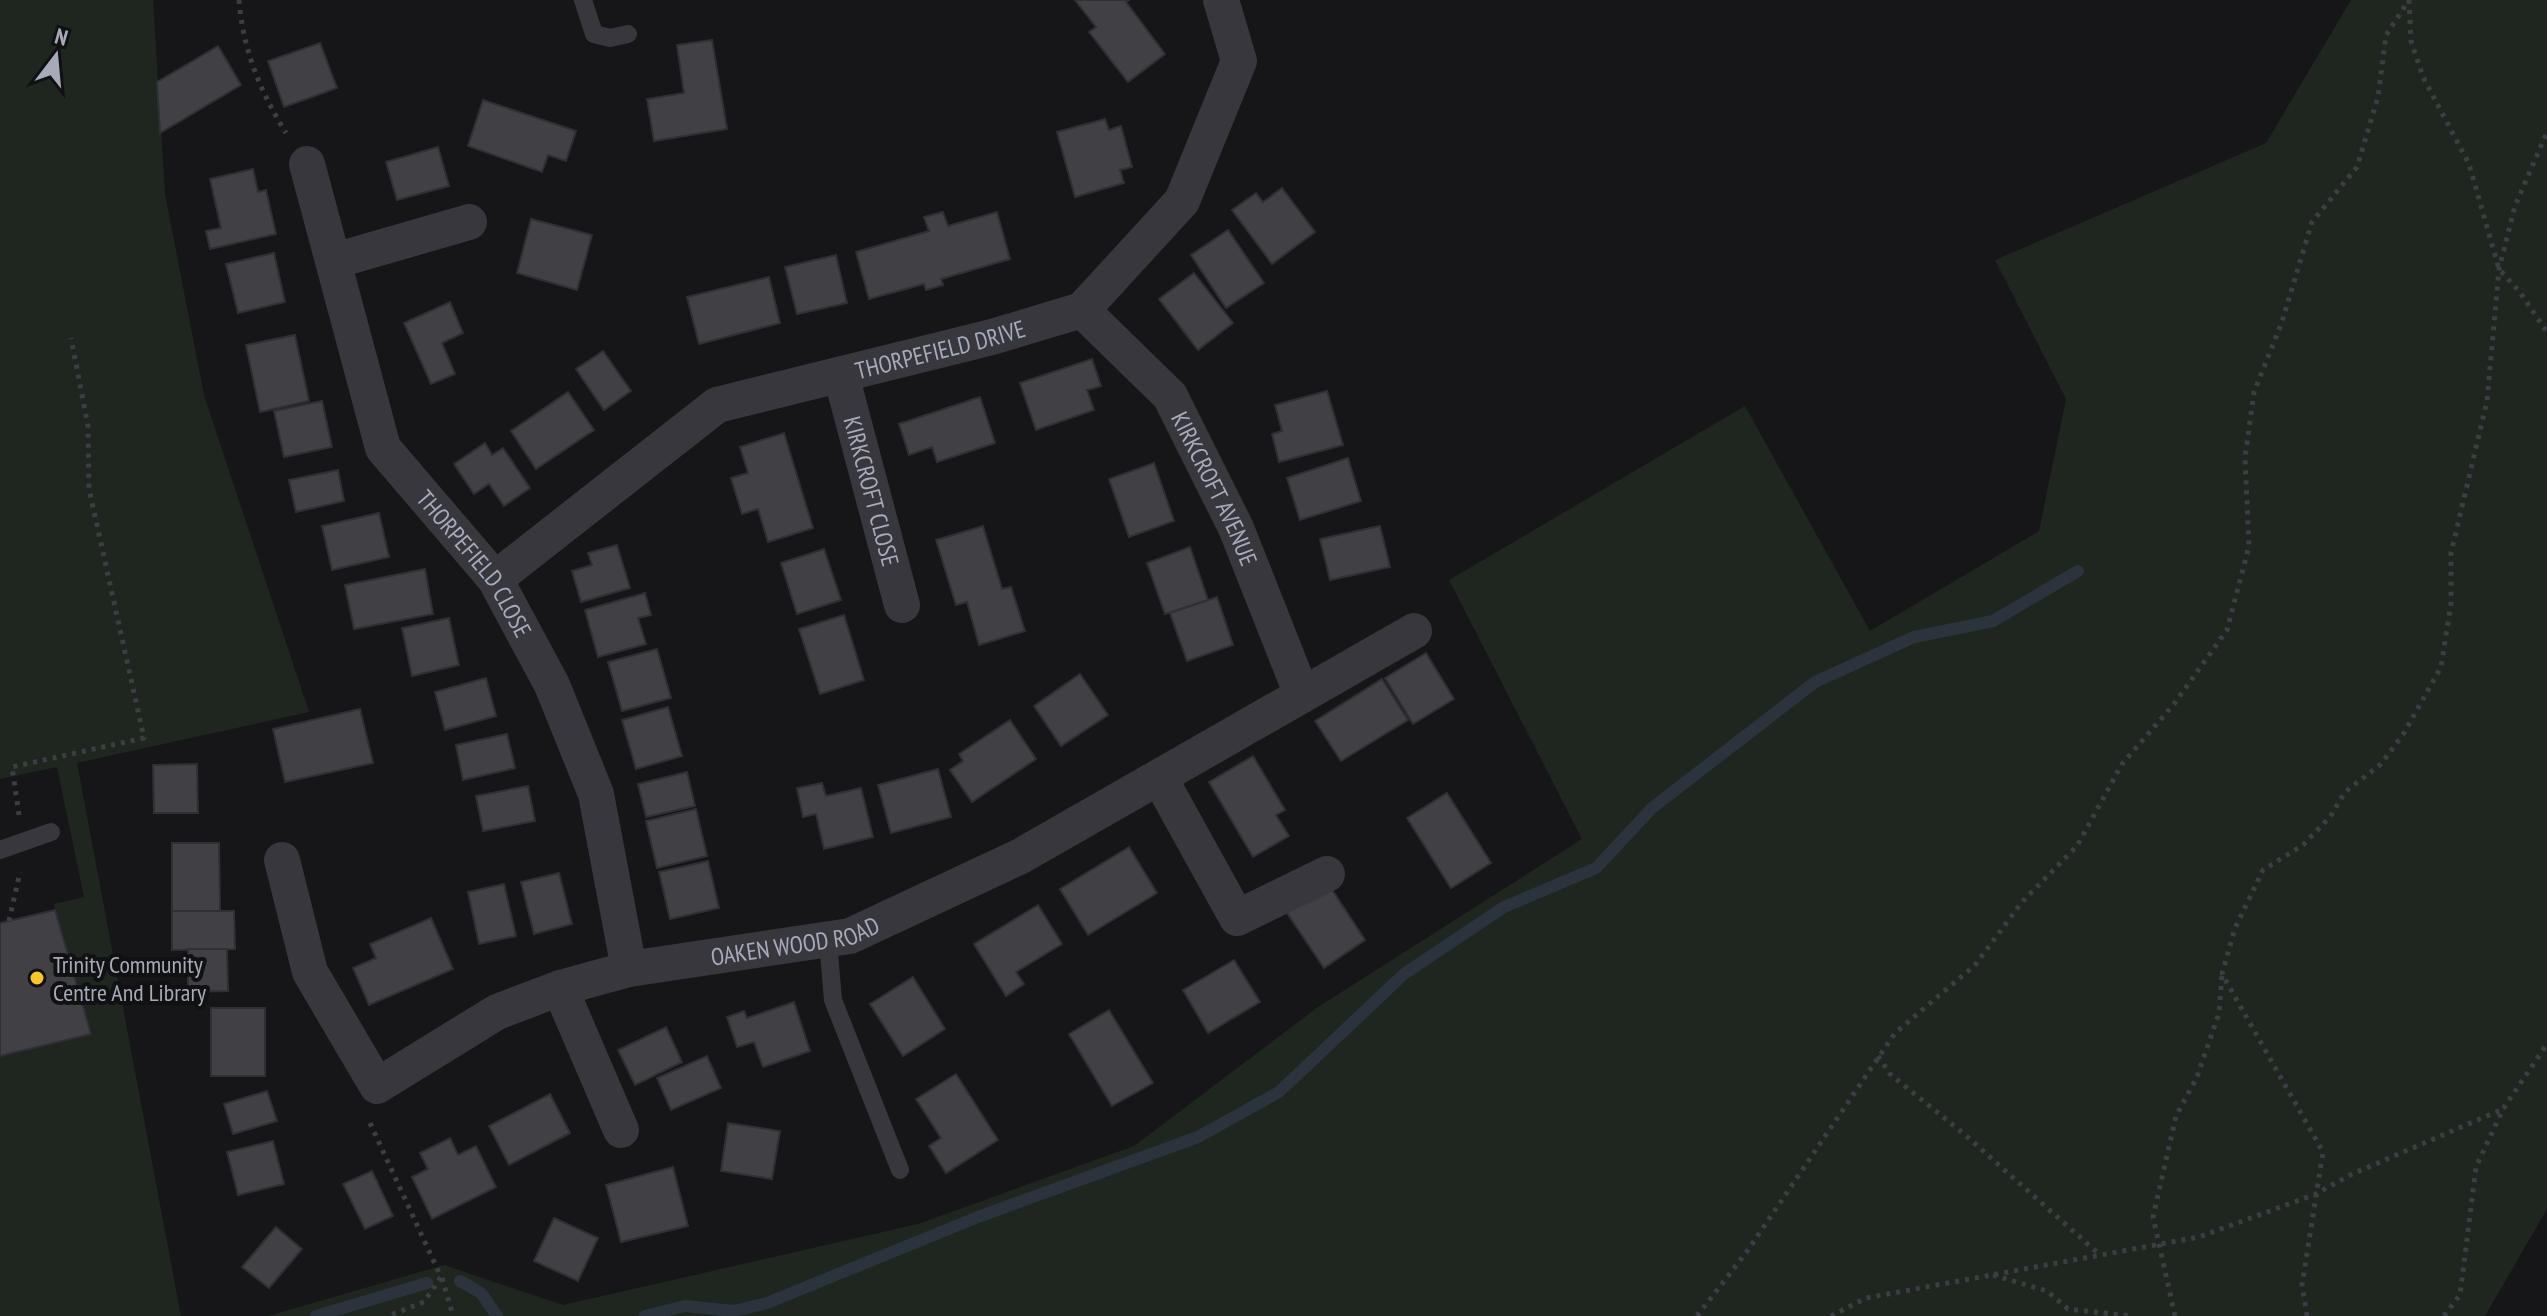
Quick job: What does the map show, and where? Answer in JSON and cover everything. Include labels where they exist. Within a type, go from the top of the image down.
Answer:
[{"type":"street","points":[[1082,310],[1182,201],[1239,61],[1221,0]]},
{"type":"street","name":"THORPEFIELD CLOSE","points":[[307,164],[383,448],[495,579],[552,685],[596,794],[629,969]]},
{"type":"street","points":[[334,261],[469,222]]},
{"type":"street","name":"THORPEFIELD DRIVE","points":[[495,579],[717,405],[992,337],[1082,310]]},
{"type":"street","name":"KIRKCROFT AVENUE","points":[[1082,310],[1170,396],[1236,528],[1302,695]]},
{"type":"street","name":"KIRKCROFT CLOSE","points":[[841,375],[902,605]]},
{"type":"street","name":"OAKEN WOOD ROAD","points":[[282,860],[310,972],[377,1086],[497,1012],[560,988],[629,969],[850,936],[1021,856],[1414,631]]},
{"type":"street","points":[[1159,777],[1237,918],[1327,874]]},
{"type":"street","points":[[560,988],[621,1130]]},
{"type":"lane","points":[[583,0],[594,34],[610,38],[628,34]]},
{"type":"lane","points":[[0,850],[23,839],[51,832]]},
{"type":"lane","points":[[828,941],[833,1000],[900,1170]]},
{"type":"path","points":[[239,0],[242,32],[257,83],[307,164]]},
{"type":"path","points":[[1697,1316],[1748,1250],[1895,1033],[1975,965],[2022,902],[2077,846],[2122,764],[2174,704],[2227,630],[2249,546],[2245,458],[2254,392],[2282,322],[2312,222],[2357,167],[2378,97],[2386,35],[2409,0],[2411,41],[2423,77],[2469,164],[2499,269],[2533,308],[2547,332]]},
{"type":"path","points":[[2175,1316],[2153,1217],[2173,1131],[2219,1013],[2222,974],[2235,928],[2263,870],[2303,845],[2330,817],[2345,792],[2381,764],[2404,733],[2441,667],[2451,603],[2451,553],[2487,401],[2499,269],[2515,206],[2547,132]]},
{"type":"path","points":[[9,921],[18,892],[23,839],[12,767],[144,738],[89,489],[88,426],[71,338]]},
{"type":"path","points":[[2222,974],[2323,1152],[2302,1285],[2307,1316]]},
{"type":"path","points":[[2444,1316],[2460,1295],[2476,1167],[2503,1109],[2547,1044]]},
{"type":"path","points":[[1878,1056],[1890,1074],[1964,1134],[2100,1255]]},
{"type":"path","points":[[1831,1316],[1866,1298],[1946,1286],[1992,1274],[2199,1237],[2316,1194],[2350,1175],[2503,1109]]},
{"type":"path","points":[[368,1120],[441,1277],[453,1316]]},
{"type":"path","points":[[1992,1274],[2047,1291],[2068,1309],[2130,1316]]},
{"type":"path","points":[[388,1316],[424,1302],[441,1277]]},
{"type":"shaded area","points":[[0,0],[153,0],[165,194],[204,395],[309,712],[77,763],[181,1316],[0,1316],[0,1056],[91,1034],[54,904],[84,897],[57,767],[0,779]]},
{"type":"shaded area","points":[[2351,0],[2547,0],[2547,1209],[2485,1316],[268,1316],[444,1265],[563,1305],[918,1224],[1134,1146],[1318,1007],[1582,839],[1449,580],[1745,406],[1870,631],[2039,531],[2066,399],[1995,260],[2266,143]]},
{"type":"building","points":[[1075,0],[1129,0],[1126,2],[1165,54],[1128,82],[1089,32],[1096,27]]},
{"type":"building","points":[[712,40],[727,129],[654,141],[647,99],[684,93],[677,45]]},
{"type":"building","points":[[320,43],[337,88],[284,107],[268,61]]},
{"type":"building","points":[[218,46],[241,85],[160,133],[157,82]]},
{"type":"building","points":[[483,100],[576,131],[566,161],[548,155],[542,172],[468,146]]},
{"type":"building","points":[[1105,119],[1109,130],[1121,126],[1132,167],[1120,170],[1124,183],[1075,197],[1057,132]]},
{"type":"building","points":[[438,147],[449,186],[397,200],[386,162]]},
{"type":"building","points":[[253,169],[258,192],[266,190],[276,234],[210,249],[206,231],[221,228],[210,179]]},
{"type":"building","points":[[1282,188],[1315,232],[1272,264],[1232,210],[1256,193],[1263,202]]},
{"type":"building","points":[[943,212],[948,226],[997,212],[1010,259],[941,279],[943,285],[926,290],[924,284],[869,299],[856,252],[929,231],[924,217]]},
{"type":"building","points":[[531,219],[592,235],[577,290],[517,273]]},
{"type":"building","points":[[1228,230],[1264,283],[1226,308],[1191,255]]},
{"type":"building","points":[[274,253],[285,302],[238,313],[226,264]]},
{"type":"building","points":[[836,255],[847,303],[797,314],[785,267]]},
{"type":"building","points":[[1194,273],[1233,323],[1198,350],[1159,299]]},
{"type":"building","points":[[769,277],[780,323],[699,344],[687,297]]},
{"type":"building","points":[[450,302],[463,333],[442,343],[455,374],[431,384],[404,323]]},
{"type":"building","points":[[295,335],[309,401],[260,412],[246,345]]},
{"type":"building","points":[[603,351],[631,391],[604,410],[576,369]]},
{"type":"building","points":[[1092,359],[1101,386],[1087,390],[1094,410],[1036,430],[1020,383]]},
{"type":"building","points":[[1327,391],[1343,445],[1279,462],[1272,434],[1282,431],[1275,405]]},
{"type":"building","points":[[568,392],[594,430],[536,469],[511,431]]},
{"type":"building","points":[[980,397],[995,443],[937,462],[932,447],[909,455],[899,424]]},
{"type":"building","points":[[322,401],[332,447],[284,457],[274,411]]},
{"type":"building","points":[[784,433],[813,528],[768,542],[758,509],[742,514],[731,478],[748,473],[740,447]]},
{"type":"building","points":[[485,443],[492,455],[503,448],[530,488],[504,506],[489,484],[474,494],[454,464]]},
{"type":"building","points":[[1348,458],[1361,501],[1300,520],[1287,478]]},
{"type":"building","points":[[1154,463],[1174,521],[1129,537],[1109,479]]},
{"type":"building","points":[[338,470],[344,501],[296,512],[289,480]]},
{"type":"building","points":[[379,513],[389,557],[332,570],[322,526]]},
{"type":"building","points":[[983,526],[1002,589],[1011,587],[1025,631],[979,645],[967,602],[956,605],[936,540]]},
{"type":"building","points":[[1380,526],[1390,567],[1330,580],[1320,539]]},
{"type":"building","points":[[617,545],[630,588],[581,602],[572,571],[592,565],[588,553]]},
{"type":"building","points":[[1190,547],[1208,600],[1165,614],[1147,563]]},
{"type":"building","points":[[824,549],[841,600],[797,614],[781,563]]},
{"type":"building","points":[[425,569],[433,614],[354,629],[345,585]]},
{"type":"building","points":[[645,593],[651,615],[638,618],[646,644],[598,657],[585,610]]},
{"type":"building","points":[[1217,597],[1233,645],[1187,661],[1170,613]]},
{"type":"building","points":[[844,615],[864,680],[820,694],[799,629]]},
{"type":"building","points":[[449,618],[459,665],[412,676],[402,628]]},
{"type":"building","points":[[657,649],[671,698],[622,711],[608,662]]},
{"type":"building","points":[[1426,653],[1454,699],[1413,724],[1385,678]]},
{"type":"building","points":[[1080,674],[1108,715],[1061,746],[1034,706]]},
{"type":"building","points":[[486,678],[496,716],[445,730],[435,692]]},
{"type":"building","points":[[1382,679],[1408,720],[1341,761],[1315,721]]},
{"type":"building","points":[[668,707],[682,756],[636,769],[622,720]]},
{"type":"building","points":[[360,709],[373,763],[285,782],[273,729]]},
{"type":"building","points":[[1010,720],[1036,759],[972,802],[950,770],[963,761],[959,754]]},
{"type":"building","points":[[507,734],[515,768],[463,780],[456,745]]},
{"type":"building","points":[[1253,756],[1285,810],[1276,815],[1289,836],[1253,857],[1209,782]]},
{"type":"building","points":[[197,764],[198,813],[154,813],[153,765]]},
{"type":"building","points":[[938,769],[951,817],[891,833],[878,785]]},
{"type":"building","points":[[687,772],[695,806],[646,817],[638,784]]},
{"type":"building","points":[[822,783],[826,796],[861,788],[873,837],[824,849],[816,814],[803,817],[797,788]]},
{"type":"building","points":[[528,786],[535,821],[483,831],[476,796]]},
{"type":"building","points":[[1447,793],[1491,863],[1451,888],[1407,818]]},
{"type":"building","points":[[696,809],[707,856],[657,868],[646,821]]},
{"type":"building","points":[[172,843],[219,843],[220,911],[172,911]]},
{"type":"building","points":[[1129,847],[1157,893],[1088,935],[1060,889]]},
{"type":"building","points":[[708,861],[719,908],[670,919],[659,872]]},
{"type":"building","points":[[559,873],[572,924],[534,934],[521,882]]},
{"type":"building","points":[[1327,882],[1365,940],[1324,968],[1285,910]]},
{"type":"building","points":[[504,884],[516,936],[479,944],[468,892]]},
{"type":"building","points":[[1038,905],[1062,944],[1016,972],[1024,984],[1006,996],[974,944]]},
{"type":"building","name":"Trinity Community Centre And Library","points":[[55,910],[91,1034],[0,1056],[0,923]]},
{"type":"building","points":[[172,911],[234,911],[235,949],[172,950]]},
{"type":"building","points":[[431,918],[453,969],[369,1005],[353,968],[376,958],[370,944]]},
{"type":"building","points":[[188,949],[227,949],[228,991],[188,992]]},
{"type":"building","points":[[1234,960],[1260,1002],[1208,1033],[1183,990]]},
{"type":"building","points":[[913,977],[945,1029],[903,1056],[870,1004]]},
{"type":"building","points":[[794,1002],[810,1051],[763,1067],[754,1042],[737,1047],[727,1017],[744,1011],[747,1018]]},
{"type":"building","points":[[211,1008],[265,1008],[265,1076],[211,1076]]},
{"type":"building","points":[[1109,1010],[1153,1083],[1112,1106],[1069,1034]]},
{"type":"building","points":[[666,1027],[682,1062],[635,1085],[618,1050]]},
{"type":"building","points":[[707,1056],[721,1088],[671,1110],[657,1078]]},
{"type":"building","points":[[956,1074],[998,1140],[946,1173],[929,1146],[941,1138],[916,1099]]},
{"type":"building","points":[[267,1091],[277,1121],[233,1134],[224,1104]]},
{"type":"building","points":[[550,1094],[570,1133],[509,1165],[489,1126]]},
{"type":"building","points":[[728,1123],[780,1131],[772,1179],[721,1171]]},
{"type":"building","points":[[450,1138],[458,1155],[476,1146],[496,1187],[432,1219],[412,1177],[428,1169],[420,1153]]},
{"type":"building","points":[[273,1141],[284,1184],[238,1195],[227,1152]]},
{"type":"building","points":[[673,1167],[688,1226],[621,1242],[606,1185]]},
{"type":"building","points":[[372,1171],[393,1216],[365,1229],[343,1184]]},
{"type":"building","points":[[554,1218],[598,1238],[578,1281],[534,1261]]},
{"type":"building","points":[[276,1227],[302,1249],[269,1288],[242,1267]]},
{"type":"waterway","points":[[645,1316],[685,1306],[734,1311],[767,1303],[978,1217],[1198,1137],[1279,1092],[1404,974],[1504,907],[1596,868],[1652,808],[1815,682],[1914,637],[1993,621],[2078,571]]},
{"type":"waterway","points":[[460,1281],[481,1293],[497,1316]]},
{"type":"waterway","points":[[316,1316],[427,1283]]},
{"type":"place","name":"Trinity Community Centre And Library","points":[[37,978]]}]
